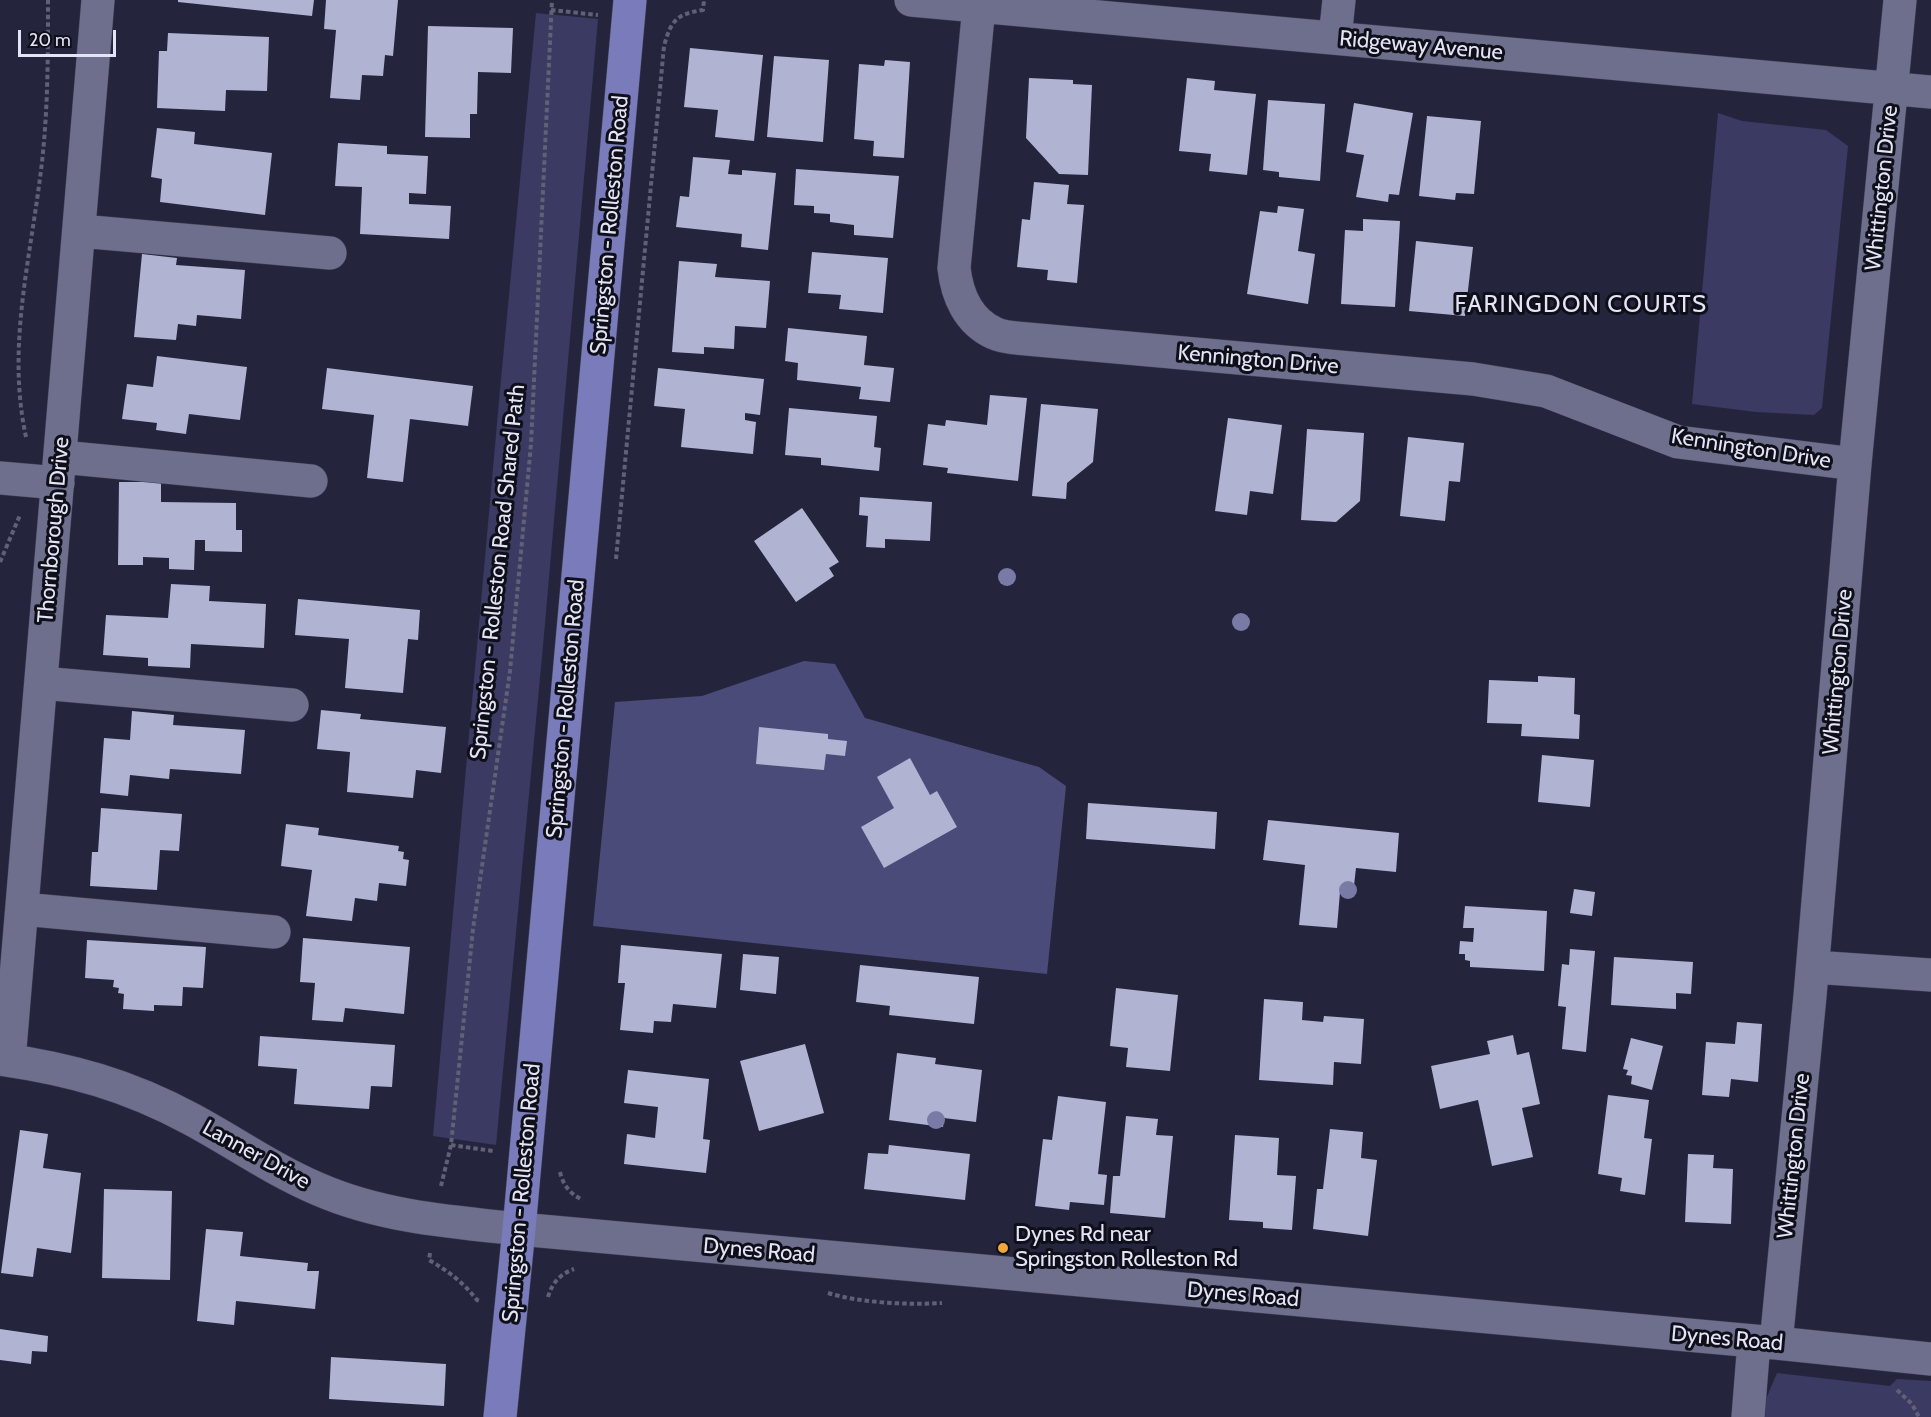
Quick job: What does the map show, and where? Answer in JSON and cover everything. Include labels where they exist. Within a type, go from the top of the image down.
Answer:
[{"type":"main road","name":"Springston - Rolleston Road","points":[[501,1417],[630,0]]},
{"type":"street","name":"Thornborough Drive","points":[[4,1060],[22,909],[98,0]]},
{"type":"street","name":"Ridgeway Avenue","points":[[911,0],[1931,92]]},
{"type":"street","points":[[1335,38],[1339,0]]},
{"type":"street","name":"Whittington Drive","points":[[1748,1417],[1765,1342],[1813,967],[1855,464],[1900,0]]},
{"type":"street","name":"Kennington Drive","points":[[979,6],[954,268],[956,285],[965,307],[982,326],[995,334],[1027,339],[1473,379],[1546,391],[1678,442],[1855,464]]},
{"type":"street","points":[[80,231],[330,253]]},
{"type":"street","points":[[13,479],[59,470],[311,481]]},
{"type":"street","points":[[41,683],[292,705]]},
{"type":"street","points":[[22,909],[273,932]]},
{"type":"street","points":[[1813,967],[1931,975]]},
{"type":"street","name":"Lanner Drive","points":[[4,1060],[45,1065],[83,1074],[121,1087],[191,1119],[287,1175],[355,1202],[422,1218],[519,1229]]},
{"type":"street","name":"Dynes Road","points":[[519,1229],[1931,1359]]},
{"type":"path","points":[[0,562],[23,507],[13,479],[29,450],[20,403],[18,326],[46,127],[48,0]]},
{"type":"path","name":"Springston - Rolleston Road Shared Path","points":[[442,1180],[451,1145],[473,929],[510,670],[531,444],[552,0]]},
{"type":"path","points":[[615,567],[664,46],[667,33],[674,20],[687,12],[703,10],[704,0]]},
{"type":"path","points":[[550,10],[599,15]]},
{"type":"path","points":[[451,1145],[498,1152]]},
{"type":"path","points":[[559,1166],[561,1179],[566,1187],[576,1197],[586,1201]]},
{"type":"path","points":[[429,1260],[464,1283],[477,1300]]},
{"type":"shaded area","points":[[536,13],[598,19],[496,1145],[433,1136]]},
{"type":"shaded area","points":[[1718,113],[1742,121],[1826,130],[1848,146],[1822,408],[1814,415],[1756,412],[1692,404]]},
{"type":"shaded area","points":[[804,661],[835,664],[865,718],[1039,767],[1066,786],[1047,974],[593,926],[615,702],[702,696]]},
{"type":"shaded area","points":[[1777,1373],[1890,1386],[1897,1379],[1931,1381],[1931,1417],[1765,1417],[1766,1399]]},
{"type":"building","points":[[178,0],[314,0],[312,16],[178,2]]},
{"type":"building","points":[[326,0],[398,0],[393,56],[385,55],[383,76],[362,75],[360,100],[330,98],[336,30],[324,29]]},
{"type":"building","points":[[428,26],[513,28],[511,73],[478,72],[477,114],[470,114],[470,138],[425,137]]},
{"type":"building","points":[[168,33],[269,37],[267,91],[226,90],[225,111],[157,108],[159,51],[167,51]]},
{"type":"building","points":[[690,48],[763,55],[754,141],[715,137],[718,110],[684,107]]},
{"type":"building","points":[[774,56],[829,60],[823,142],[767,137]]},
{"type":"building","points":[[885,60],[910,62],[904,158],[873,156],[874,141],[854,139],[859,64],[884,66]]},
{"type":"building","points":[[1029,78],[1073,80],[1073,84],[1092,85],[1088,175],[1059,174],[1026,138]]},
{"type":"building","points":[[1187,78],[1215,81],[1214,90],[1256,94],[1247,175],[1209,171],[1211,154],[1179,151]]},
{"type":"building","points":[[1268,100],[1325,104],[1320,181],[1279,177],[1279,172],[1263,170]]},
{"type":"building","points":[[1354,103],[1413,113],[1399,195],[1389,194],[1388,202],[1356,197],[1364,155],[1346,152]]},
{"type":"building","points":[[1427,116],[1481,121],[1474,194],[1456,193],[1455,200],[1419,196]]},
{"type":"building","points":[[157,128],[195,132],[194,144],[272,153],[265,215],[160,202],[162,179],[151,177]]},
{"type":"building","points":[[338,143],[387,146],[387,154],[428,156],[426,194],[409,193],[409,204],[451,206],[449,239],[360,234],[362,187],[335,186]]},
{"type":"building","points":[[693,157],[730,160],[728,174],[742,175],[742,170],[776,173],[768,250],[741,247],[742,234],[676,227],[680,196],[689,197]]},
{"type":"building","points":[[796,169],[899,176],[893,238],[854,235],[854,225],[830,222],[830,214],[814,213],[814,206],[794,205]]},
{"type":"building","points":[[1034,182],[1069,185],[1067,204],[1084,205],[1077,283],[1047,280],[1048,270],[1017,267],[1022,219],[1030,220]]},
{"type":"building","points":[[1278,206],[1304,209],[1298,251],[1315,254],[1308,304],[1247,294],[1260,211],[1277,213]]},
{"type":"building","points":[[1363,219],[1400,221],[1395,307],[1341,304],[1345,230],[1363,231]]},
{"type":"building","points":[[1416,241],[1473,247],[1465,316],[1409,311]]},
{"type":"building","points":[[812,252],[888,258],[883,313],[839,309],[841,295],[808,293]]},
{"type":"building","points":[[142,254],[177,258],[176,265],[245,270],[241,319],[197,315],[196,326],[178,324],[176,340],[134,337]]},
{"type":"building","points":[[679,261],[717,264],[715,277],[770,281],[766,328],[735,326],[734,349],[704,347],[704,354],[672,352]]},
{"type":"building","points":[[788,328],[867,336],[864,365],[894,368],[890,402],[859,399],[861,387],[797,380],[798,363],[785,361]]},
{"type":"building","points":[[157,356],[247,367],[240,420],[189,414],[186,434],[156,430],[157,423],[122,419],[127,384],[153,387]]},
{"type":"building","points":[[327,368],[473,386],[468,426],[410,419],[403,482],[367,478],[374,415],[322,409]]},
{"type":"building","points":[[658,368],[764,379],[760,415],[745,413],[745,420],[756,422],[753,454],[681,447],[685,409],[654,406]]},
{"type":"building","points":[[990,395],[1027,398],[1018,481],[947,473],[948,468],[923,465],[928,424],[945,426],[946,420],[987,425]]},
{"type":"building","points":[[1041,404],[1098,409],[1093,462],[1067,483],[1066,499],[1032,496]]},
{"type":"building","points":[[789,408],[877,416],[874,447],[881,448],[879,471],[821,465],[821,458],[785,455]]},
{"type":"building","points":[[1228,418],[1282,425],[1273,494],[1250,491],[1247,515],[1215,511]]},
{"type":"building","points":[[1307,429],[1364,433],[1360,501],[1336,522],[1301,520]]},
{"type":"building","points":[[1408,437],[1464,443],[1460,482],[1449,481],[1445,521],[1400,516]]},
{"type":"building","points":[[119,482],[161,482],[161,502],[236,503],[236,530],[242,530],[242,552],[205,551],[205,540],[195,540],[194,570],[169,569],[169,558],[143,557],[143,565],[118,565]]},
{"type":"building","points":[[860,497],[932,502],[930,541],[885,539],[885,548],[866,547],[868,516],[859,515]]},
{"type":"building","points":[[802,508],[839,562],[829,568],[834,576],[796,602],[754,541]]},
{"type":"building","points":[[171,584],[210,586],[209,601],[266,604],[264,648],[191,644],[190,668],[148,666],[148,658],[103,655],[106,615],[168,618]]},
{"type":"building","points":[[298,599],[420,610],[418,640],[408,639],[403,693],[345,688],[349,639],[295,635]]},
{"type":"building","points":[[1538,676],[1575,678],[1574,714],[1580,715],[1579,739],[1521,736],[1522,724],[1487,723],[1489,680],[1538,682]]},
{"type":"building","points":[[321,710],[361,714],[360,719],[446,727],[441,773],[416,770],[413,798],[347,792],[350,752],[317,749]]},
{"type":"building","points":[[132,711],[174,715],[173,725],[245,730],[241,774],[170,769],[169,779],[130,775],[128,796],[100,793],[104,738],[130,740]]},
{"type":"building","points":[[759,727],[828,734],[828,739],[847,741],[845,756],[826,754],[824,770],[756,764]]},
{"type":"building","points":[[1542,755],[1594,760],[1590,807],[1538,802]]},
{"type":"building","points":[[910,758],[930,795],[937,791],[957,827],[884,868],[861,827],[894,808],[877,777]]},
{"type":"building","points":[[1088,803],[1217,812],[1215,849],[1086,839]]},
{"type":"building","points":[[101,808],[182,814],[179,851],[160,850],[157,890],[90,886],[92,852],[98,852]]},
{"type":"building","points":[[1268,820],[1399,833],[1396,872],[1356,868],[1353,894],[1340,892],[1337,928],[1299,925],[1305,865],[1263,860]]},
{"type":"building","points":[[286,824],[319,828],[318,835],[399,846],[398,851],[404,852],[403,859],[409,860],[406,886],[379,883],[377,901],[355,898],[352,921],[306,916],[312,870],[281,866]]},
{"type":"building","points":[[1574,889],[1595,892],[1592,916],[1570,913]]},
{"type":"building","points":[[1465,906],[1547,911],[1544,971],[1470,967],[1470,961],[1465,960],[1465,954],[1459,954],[1460,941],[1473,942],[1474,928],[1463,928]]},
{"type":"building","points":[[303,938],[410,947],[404,1014],[345,1008],[343,1022],[312,1020],[315,983],[300,982]]},
{"type":"building","points":[[87,940],[206,947],[203,988],[183,987],[182,1006],[154,1005],[154,1011],[123,1009],[124,994],[118,993],[119,988],[113,987],[114,980],[85,978]]},
{"type":"building","points":[[621,945],[722,954],[716,1008],[673,1004],[671,1022],[654,1021],[653,1033],[620,1030],[625,983],[618,983]]},
{"type":"building","points":[[1570,949],[1595,951],[1586,1052],[1562,1049],[1566,1007],[1558,1006],[1562,964],[1569,965]]},
{"type":"building","points":[[743,954],[779,957],[776,994],[740,990]]},
{"type":"building","points":[[1614,957],[1693,962],[1691,994],[1676,993],[1676,1009],[1611,1005]]},
{"type":"building","points":[[860,965],[979,977],[974,1024],[889,1015],[890,1006],[856,1002]]},
{"type":"building","points":[[1116,988],[1178,995],[1170,1071],[1126,1067],[1128,1048],[1110,1046]]},
{"type":"building","points":[[1264,999],[1303,1002],[1302,1020],[1323,1022],[1324,1016],[1364,1019],[1361,1064],[1334,1062],[1333,1085],[1259,1080]]},
{"type":"building","points":[[1737,1022],[1762,1024],[1758,1082],[1731,1079],[1729,1097],[1702,1095],[1706,1042],[1735,1044]]},
{"type":"building","points":[[1513,1035],[1517,1055],[1529,1052],[1540,1104],[1522,1108],[1533,1157],[1492,1166],[1478,1100],[1440,1109],[1431,1066],[1490,1054],[1487,1041]]},
{"type":"building","points":[[260,1036],[395,1045],[392,1087],[371,1086],[369,1109],[294,1104],[297,1069],[258,1066]]},
{"type":"building","points":[[1631,1038],[1663,1046],[1652,1090],[1631,1084],[1632,1076],[1626,1075],[1628,1070],[1623,1069]]},
{"type":"building","points":[[805,1044],[824,1113],[759,1131],[740,1061]]},
{"type":"building","points":[[897,1053],[936,1058],[935,1064],[982,1070],[976,1122],[944,1118],[943,1127],[889,1120]]},
{"type":"building","points":[[628,1070],[709,1079],[703,1139],[710,1140],[706,1173],[624,1164],[627,1134],[655,1138],[658,1107],[624,1103]]},
{"type":"building","points":[[1608,1095],[1649,1100],[1644,1138],[1652,1139],[1645,1195],[1620,1191],[1622,1178],[1598,1174]]},
{"type":"building","points":[[1058,1096],[1106,1102],[1098,1174],[1107,1175],[1104,1205],[1070,1202],[1069,1210],[1035,1206],[1043,1139],[1052,1140]]},
{"type":"building","points":[[1126,1116],[1158,1119],[1156,1135],[1173,1136],[1165,1218],[1110,1213],[1113,1176],[1120,1176]]},
{"type":"building","points":[[1330,1129],[1363,1132],[1361,1158],[1377,1160],[1368,1236],[1313,1229],[1317,1189],[1323,1189]]},
{"type":"building","points":[[20,1130],[48,1134],[43,1168],[81,1173],[71,1253],[37,1248],[33,1277],[1,1273]]},
{"type":"building","points":[[1235,1135],[1279,1138],[1277,1175],[1296,1176],[1292,1230],[1263,1228],[1263,1222],[1229,1220]]},
{"type":"building","points":[[889,1145],[970,1154],[965,1200],[864,1189],[868,1153],[888,1154]]},
{"type":"building","points":[[1688,1154],[1714,1155],[1713,1168],[1733,1169],[1731,1224],[1685,1222]]},
{"type":"building","points":[[104,1189],[172,1191],[170,1280],[102,1278]]},
{"type":"building","points":[[206,1229],[243,1232],[240,1256],[308,1263],[307,1271],[319,1271],[315,1309],[236,1301],[234,1325],[197,1321]]},
{"type":"building","points":[[0,1329],[48,1336],[47,1352],[32,1351],[31,1364],[0,1360]]},
{"type":"building","points":[[331,1357],[446,1364],[444,1406],[329,1399]]},
{"type":"place","name":"Dynes Rd near Springston Rolleston Rd","points":[[1003,1248]]},
{"type":"district","name":"FARINGDON COURTS","points":[[1581,305]]}]
